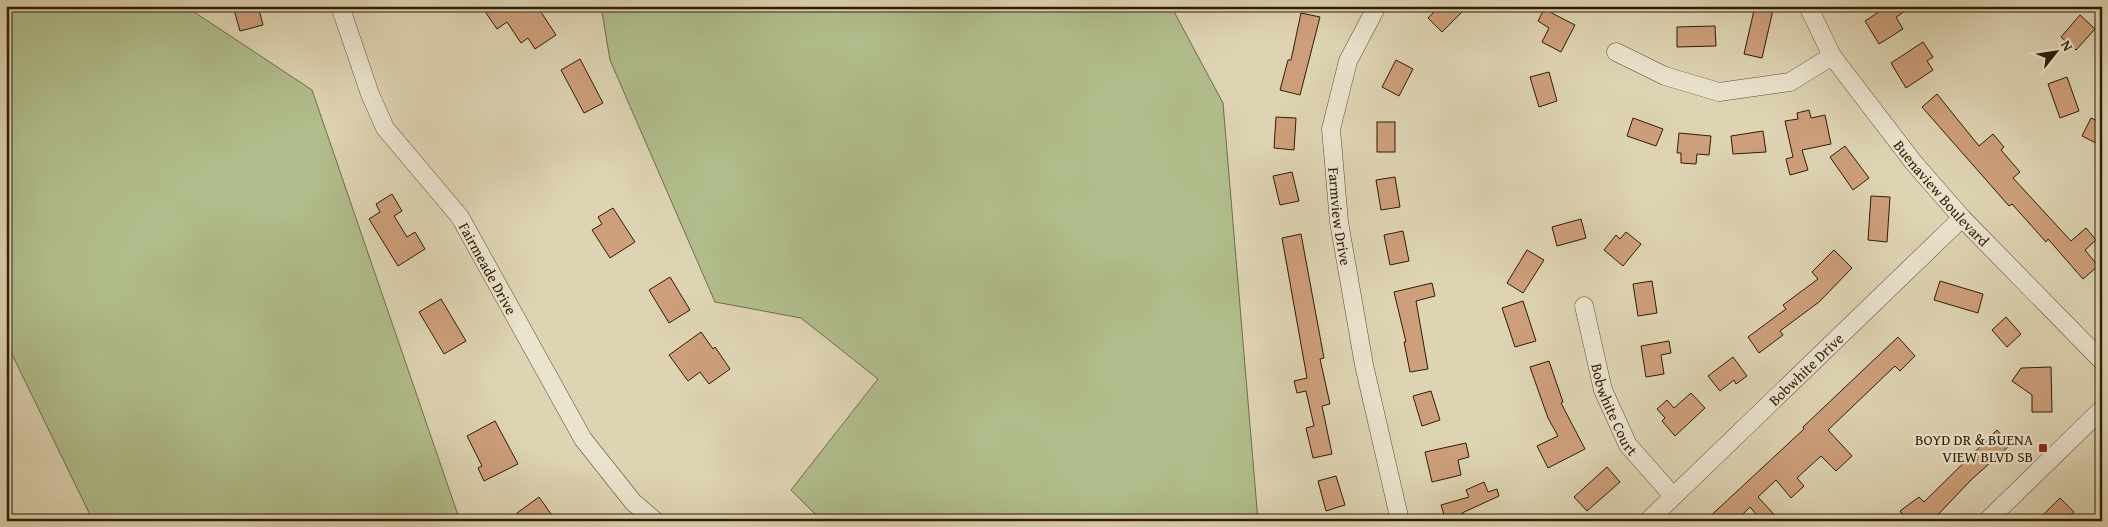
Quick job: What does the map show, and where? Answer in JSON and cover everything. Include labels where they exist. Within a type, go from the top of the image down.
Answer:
[{"type":"street","name":"Fairmeade Drive","points":[[340,6],[370,94],[385,128],[460,217],[583,438],[633,502],[655,521]]},
{"type":"street","name":"Farmview Drive","points":[[1377,6],[1348,61],[1331,129],[1339,222],[1364,365],[1400,521]]},
{"type":"street","name":"Buenaview Boulevard","points":[[1808,6],[1832,56],[1914,163],[1962,218],[2102,362]]},
{"type":"street","points":[[1616,52],[1665,76],[1719,92],[1790,82],[1832,56]]},
{"type":"street","name":"Bobwhite Drive","points":[[1648,521],[1962,218]]},
{"type":"street","name":"Bobwhite Court","points":[[1584,306],[1603,390],[1628,445],[1673,496]]},
{"type":"street","points":[[1987,521],[2102,409]]},
{"type":"green space","points":[[6,6],[185,6],[312,90],[460,521],[93,521],[6,342]]},
{"type":"green space","points":[[601,6],[1171,6],[1223,103],[1258,521],[822,521],[791,490],[878,379],[801,318],[715,302],[610,60]]},
{"type":"building","points":[[233,6],[258,6],[263,25],[240,31]]},
{"type":"building","points":[[496,6],[537,6],[556,35],[535,49],[528,38],[521,43],[507,22],[497,29],[486,13]]},
{"type":"building","points":[[1440,6],[1468,6],[1442,32],[1428,18]]},
{"type":"building","points":[[1755,6],[1773,10],[1762,58],[1744,54]]},
{"type":"building","points":[[1888,6],[1913,6],[1896,17],[1903,29],[1879,44],[1865,21]]},
{"type":"building","points":[[1544,9],[1575,25],[1561,52],[1542,42],[1549,28],[1538,21]]},
{"type":"building","points":[[1301,13],[1320,17],[1300,95],[1280,90],[1288,60],[1291,60]]},
{"type":"building","points":[[2080,15],[2095,29],[2076,50],[2061,37]]},
{"type":"building","points":[[1715,26],[1716,46],[1677,47],[1677,27]]},
{"type":"building","points":[[1923,42],[1933,57],[1927,61],[1933,70],[1906,88],[1891,63]]},
{"type":"building","points":[[580,59],[603,103],[584,113],[561,70]]},
{"type":"building","points":[[1396,60],[1413,69],[1399,96],[1382,87]]},
{"type":"building","points":[[1549,72],[1557,101],[1539,107],[1530,77]]},
{"type":"building","points":[[2067,77],[2079,111],[2060,118],[2048,84]]},
{"type":"building","points":[[1937,94],[1979,146],[1993,134],[2004,147],[2001,150],[2020,172],[2013,178],[2071,241],[2086,228],[2096,240],[2085,250],[2098,266],[2083,279],[2048,239],[2046,242],[2012,204],[2009,206],[1922,107]]},
{"type":"building","points":[[1809,110],[1811,118],[1825,115],[1831,144],[1802,150],[1808,170],[1790,175],[1786,159],[1793,157],[1785,121],[1798,119],[1797,113]]},
{"type":"building","points":[[1276,117],[1296,118],[1294,150],[1274,148]]},
{"type":"building","points":[[1633,118],[1663,129],[1656,146],[1627,136]]},
{"type":"building","points":[[2091,118],[2102,123],[2102,146],[2082,136]]},
{"type":"building","points":[[1377,122],[1395,122],[1395,152],[1377,152]]},
{"type":"building","points":[[1763,131],[1766,152],[1733,154],[1731,136]]},
{"type":"building","points":[[1679,133],[1711,136],[1709,155],[1697,154],[1696,164],[1681,163],[1681,153],[1677,153]]},
{"type":"building","points":[[1845,146],[1869,178],[1853,190],[1830,157]]},
{"type":"building","points":[[1292,172],[1299,201],[1280,205],[1273,176]]},
{"type":"building","points":[[1395,177],[1400,207],[1381,210],[1376,180]]},
{"type":"building","points":[[392,194],[402,211],[394,216],[407,237],[415,232],[425,249],[398,266],[369,219],[380,212],[376,204]]},
{"type":"building","points":[[1871,196],[1890,197],[1887,242],[1868,240]]},
{"type":"building","points":[[613,208],[635,242],[610,258],[592,230],[602,224],[598,217]]},
{"type":"building","points":[[1581,219],[1586,238],[1557,246],[1552,227]]},
{"type":"building","points":[[1403,231],[1409,261],[1390,265],[1384,235]]},
{"type":"building","points":[[1626,232],[1641,244],[1623,266],[1604,250],[1616,235],[1620,239]]},
{"type":"building","points":[[1301,234],[1324,358],[1320,359],[1330,404],[1322,406],[1332,454],[1313,458],[1306,428],[1314,426],[1306,391],[1297,393],[1294,381],[1307,378],[1282,238]]},
{"type":"building","points":[[1527,250],[1544,260],[1523,293],[1507,283]]},
{"type":"building","points":[[1834,250],[1852,268],[1819,302],[1780,331],[1783,335],[1759,353],[1748,337],[1786,309],[1783,305],[1818,279],[1812,272]]},
{"type":"building","points":[[670,277],[690,310],[669,323],[649,290]]},
{"type":"building","points":[[1652,281],[1657,313],[1638,316],[1633,284]]},
{"type":"building","points":[[1940,281],[1983,294],[1978,313],[1934,300]]},
{"type":"building","points":[[1432,283],[1435,296],[1416,301],[1428,369],[1410,372],[1404,342],[1406,342],[1394,292]]},
{"type":"building","points":[[441,299],[466,341],[444,354],[419,312]]},
{"type":"building","points":[[1523,301],[1536,341],[1515,347],[1502,308]]},
{"type":"building","points":[[2006,317],[2021,334],[2007,347],[1992,330]]},
{"type":"building","points":[[701,332],[713,349],[715,347],[730,369],[709,384],[700,372],[688,381],[669,355]]},
{"type":"building","points":[[1898,337],[1915,356],[1900,371],[1895,366],[1828,430],[1852,456],[1836,471],[1821,456],[1797,478],[1804,486],[1791,498],[1776,480],[1758,497],[1780,521],[1762,521],[1750,507],[1736,521],[1705,521],[1804,429],[1803,427]]},
{"type":"building","points":[[1669,341],[1671,353],[1661,355],[1664,374],[1646,377],[1641,346]]},
{"type":"building","points":[[1733,357],[1747,376],[1736,384],[1734,380],[1720,391],[1708,376]]},
{"type":"building","points":[[1549,361],[1563,402],[1561,403],[1585,449],[1548,468],[1537,446],[1558,436],[1548,418],[1530,367]]},
{"type":"building","points":[[2051,367],[2052,412],[2032,412],[2032,395],[2012,381],[2021,368]]},
{"type":"building","points":[[1431,391],[1440,420],[1422,426],[1413,396]]},
{"type":"building","points":[[1691,393],[1705,408],[1675,436],[1662,421],[1665,418],[1657,409],[1667,400],[1674,408]]},
{"type":"building","points":[[495,421],[518,464],[484,481],[478,468],[482,466],[467,436]]},
{"type":"building","points":[[1997,430],[2010,445],[1971,480],[1932,521],[1907,521],[1900,511],[1919,497],[1924,502]]},
{"type":"building","points":[[1466,443],[1469,457],[1458,460],[1461,475],[1432,482],[1425,452]]},
{"type":"building","points":[[1607,467],[1620,482],[1587,511],[1574,497]]},
{"type":"building","points":[[1336,476],[1345,505],[1326,511],[1318,481]]},
{"type":"building","points":[[1484,482],[1488,492],[1497,489],[1499,496],[1462,513],[1465,521],[1446,521],[1441,505],[1469,497],[1466,490]]},
{"type":"building","points":[[539,497],[556,521],[522,521],[517,513]]},
{"type":"building","points":[[2060,498],[2074,512],[2065,521],[2037,521]]},
{"type":"place","name":"BOYD DR & BUENA VIEW BLVD SB","points":[[2043,448]]}]
